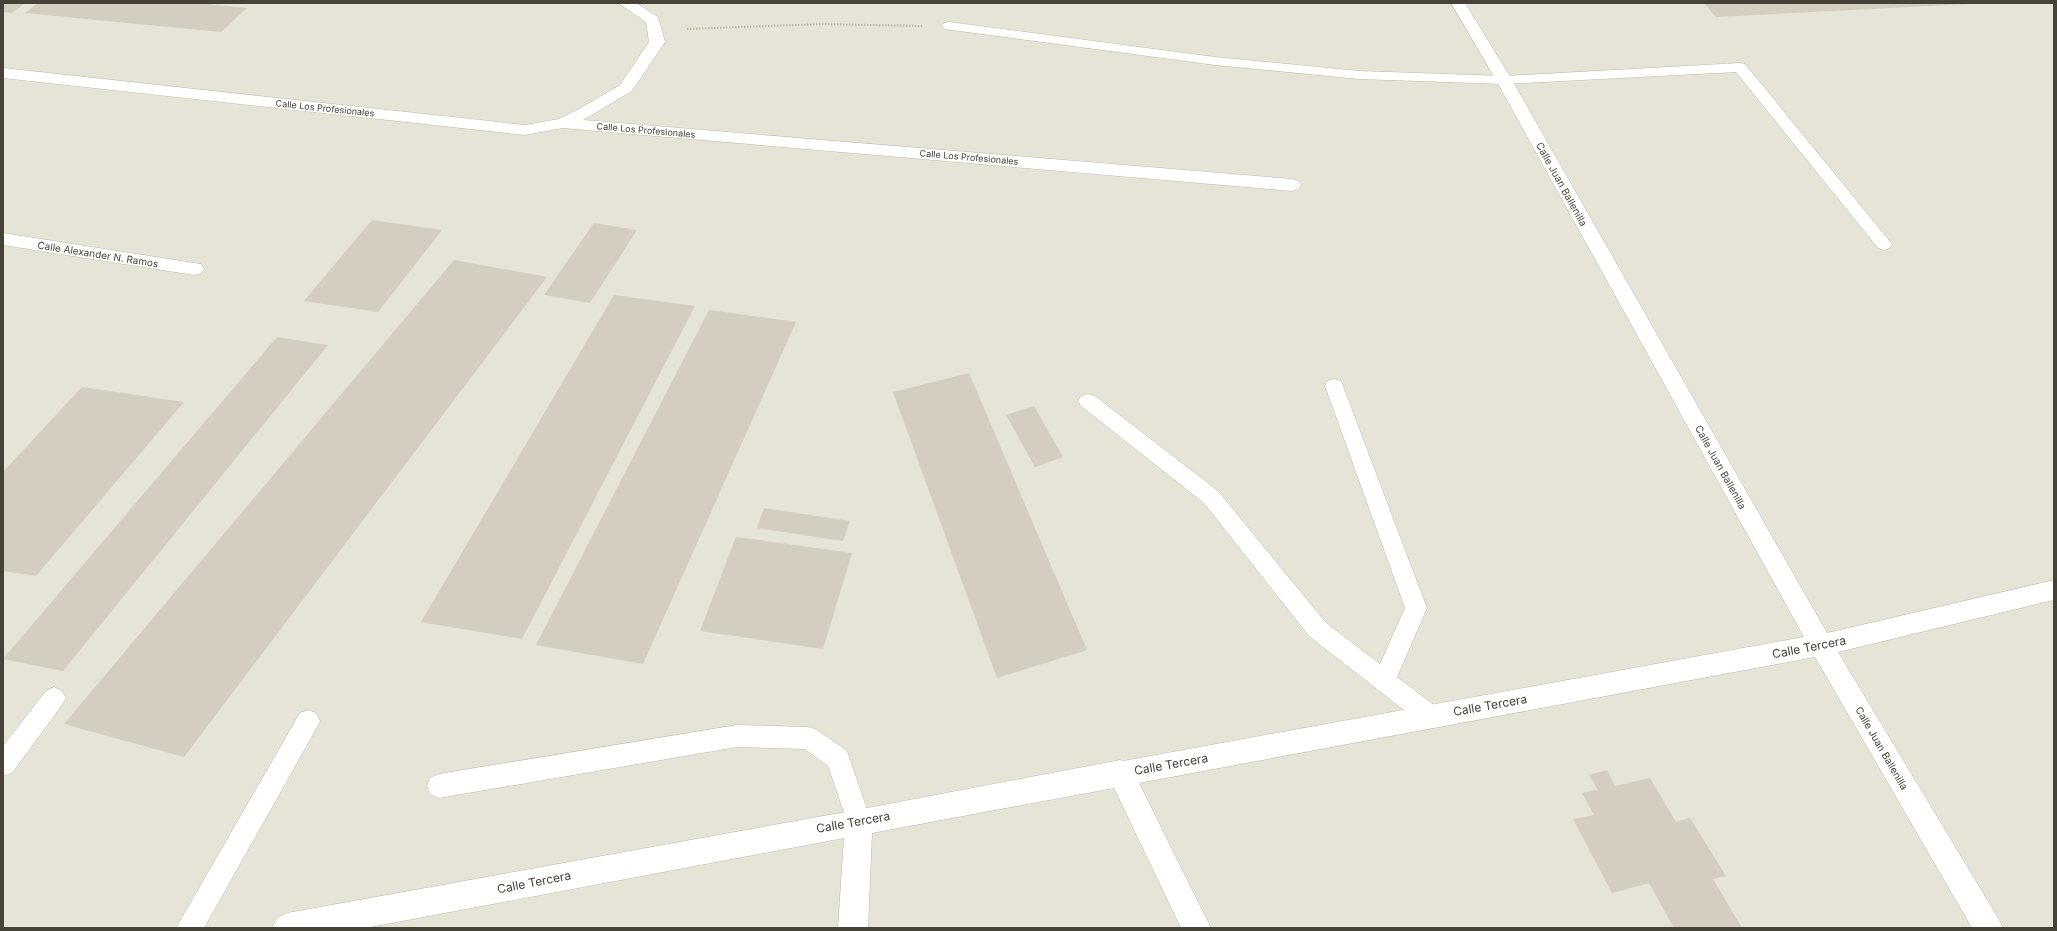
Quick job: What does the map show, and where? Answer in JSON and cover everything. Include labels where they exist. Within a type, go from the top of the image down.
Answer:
[{"type":"street","points":[[563,122],[592,109],[626,88],[657,42],[653,20],[625,3]]},
{"type":"street","name":"Calle Juan Ballenilla","points":[[1458,3],[1504,80],[1822,645],[1988,928]]},
{"type":"street","name":"Calle Los Profesionales","points":[[3,72],[525,130],[563,122],[1292,185]]},
{"type":"street","name":"Calle Alexander N. Ramos","points":[[3,239],[194,269]]},
{"type":"street","name":"Calle Tercera","points":[[287,928],[1120,773],[1822,645],[2054,590]]},
{"type":"street","points":[[1120,773],[1196,928]]},
{"type":"street","points":[[853,928],[860,821]]},
{"type":"lane","points":[[949,26],[1215,61],[1352,75],[1504,80],[1740,67],[1884,244]]},
{"type":"lane","points":[[1334,386],[1416,608],[1384,680]]},
{"type":"lane","points":[[1088,401],[1211,497],[1318,630],[1430,716]]},
{"type":"lane","points":[[3,765],[54,698]]},
{"type":"lane","points":[[190,928],[308,721]]},
{"type":"lane","points":[[439,786],[737,736],[809,738],[838,759],[860,821]]},
{"type":"path","points":[[655,30],[823,24],[949,26]]},
{"type":"shaded area","points":[[3,3],[2054,3],[2054,928],[3,928]]},
{"type":"building","points":[[3,3],[25,3],[12,13],[3,12]]},
{"type":"building","points":[[38,3],[197,3],[247,8],[221,32],[25,13]]},
{"type":"building","points":[[1704,3],[1968,3],[1968,4],[1716,17]]},
{"type":"building","points":[[372,220],[442,230],[378,312],[304,301]]},
{"type":"building","points":[[594,223],[637,230],[590,303],[544,295]]},
{"type":"building","points":[[454,260],[547,277],[184,757],[64,724]]},
{"type":"building","points":[[614,295],[695,306],[522,639],[421,622]]},
{"type":"building","points":[[709,310],[796,322],[643,664],[536,645]]},
{"type":"building","points":[[277,337],[328,345],[63,671],[3,659]]},
{"type":"building","points":[[969,373],[1087,650],[997,678],[893,392]]},
{"type":"building","points":[[82,387],[184,402],[36,576],[3,571],[3,472]]},
{"type":"building","points":[[1034,406],[1063,457],[1035,467],[1006,415]]},
{"type":"building","points":[[764,508],[850,521],[843,541],[757,528]]},
{"type":"building","points":[[736,537],[852,553],[823,649],[700,631]]},
{"type":"building","points":[[1607,770],[1615,786],[1650,778],[1676,822],[1690,818],[1726,876],[1713,879],[1742,928],[1674,928],[1649,883],[1612,893],[1573,819],[1594,815],[1582,793],[1598,790],[1589,775]]}]
